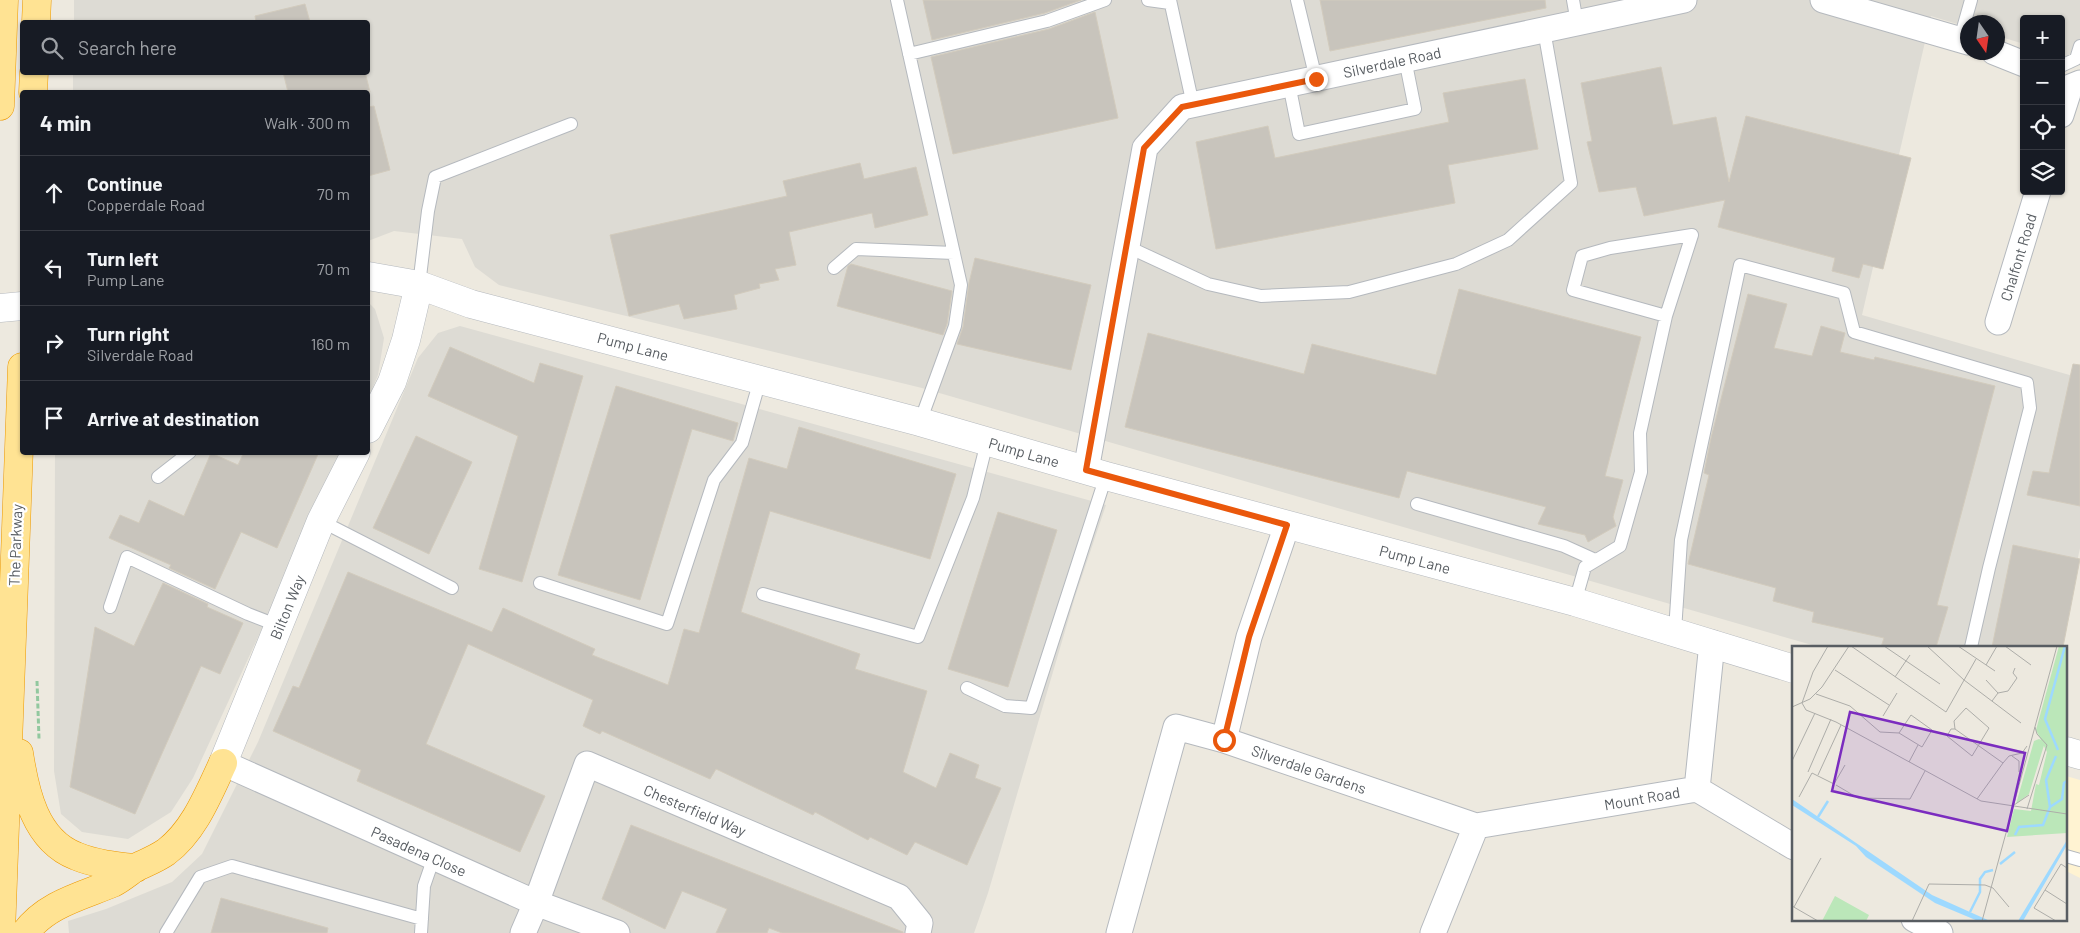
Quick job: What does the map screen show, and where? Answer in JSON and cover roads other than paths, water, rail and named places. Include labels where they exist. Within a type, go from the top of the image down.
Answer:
[{"type":"highway","points":[[0,106],[4,0]]},
{"type":"highway","points":[[36,20],[37,0]]},
{"type":"highway","points":[[33,90],[34,75]]},
{"type":"highway","name":"The Parkway","points":[[1,933],[20,421]]},
{"type":"highway","points":[[11,697],[22,774],[34,813],[42,829],[59,848],[76,856],[111,865],[136,868]]},
{"type":"highway","points":[[25,933],[33,922],[57,906],[72,898],[114,882],[166,852],[189,829],[207,798],[223,763]]},
{"type":"street","name":"Silverdale Road","points":[[1096,473],[1126,246],[1144,148],[1182,107],[1544,30],[1575,11],[1684,0]]},
{"type":"street","points":[[1823,0],[1960,40]]},
{"type":"street","points":[[2005,56],[2020,62]]},
{"type":"street","points":[[2064,105],[2073,77]]},
{"type":"street","name":"Chalfont Road","points":[[1998,322],[2037,195]]},
{"type":"street","name":"Pump Lane","points":[[370,276],[419,285],[471,304],[920,422],[1096,473],[1575,602],[1675,631],[1792,668]]},
{"type":"street","points":[[370,425],[392,382],[406,340],[419,285]]},
{"type":"street","points":[[0,308],[20,306]]},
{"type":"street","name":"Bilton Way","points":[[223,763],[321,521],[354,455]]},
{"type":"street","points":[[1224,740],[1249,637],[1287,525]]},
{"type":"street","points":[[1696,789],[1712,644]]},
{"type":"street","name":"Silverdale Gardens","points":[[1119,933],[1176,728],[1224,740],[1476,826]]},
{"type":"street","name":"Pasadena Close","points":[[223,763],[536,903],[617,933]]},
{"type":"street","name":"Chesterfield Way","points":[[536,903],[587,764],[899,897],[920,923],[918,933]]},
{"type":"street","name":"Mount Road","points":[[1476,826],[1696,789],[1792,846]]},
{"type":"street","points":[[1433,933],[1476,826]]},
{"type":"street","points":[[523,933],[536,903]]},
{"type":"street","points":[[1916,920],[1940,933]]},
{"type":"lane","points":[[897,0],[961,285],[955,326],[920,422]]},
{"type":"lane","points":[[909,54],[1047,21],[1105,0]]},
{"type":"lane","points":[[1148,0],[1170,1],[1194,105]]},
{"type":"lane","points":[[1297,0],[1316,79]]},
{"type":"lane","points":[[1968,15],[1971,0]]},
{"type":"lane","points":[[1126,246],[1208,284],[1261,296],[1349,292],[1456,264],[1508,240],[1571,183],[1544,30]]},
{"type":"lane","points":[[2073,77],[2080,46]]},
{"type":"lane","points":[[1290,84],[1299,134],[1416,109],[1406,60]]},
{"type":"lane","points":[[419,285],[428,212],[435,177],[571,124]]},
{"type":"lane","points":[[1575,602],[1584,567],[1620,546],[1641,472],[1640,433],[1666,316],[1692,235],[1610,248],[1582,256],[1574,290],[1666,316]]},
{"type":"lane","points":[[834,268],[856,249],[954,253]]},
{"type":"lane","points":[[1675,631],[1681,540],[1740,265],[1844,294],[1854,332],[2028,383],[2030,408],[1971,646]]},
{"type":"lane","points":[[540,583],[668,624],[714,480],[742,443],[760,380]]},
{"type":"lane","points":[[763,594],[918,637],[970,505],[987,442]]},
{"type":"lane","points":[[158,477],[186,455]]},
{"type":"lane","points":[[967,688],[1005,706],[1032,708],[1096,473]]},
{"type":"lane","points":[[1417,504],[1564,546],[1595,560]]},
{"type":"lane","points":[[321,521],[452,588]]},
{"type":"lane","points":[[110,607],[127,558],[248,614],[279,626]]},
{"type":"lane","points":[[422,933],[424,886],[434,857]]},
{"type":"lane","points":[[166,933],[200,877],[232,866],[422,920]]}]
